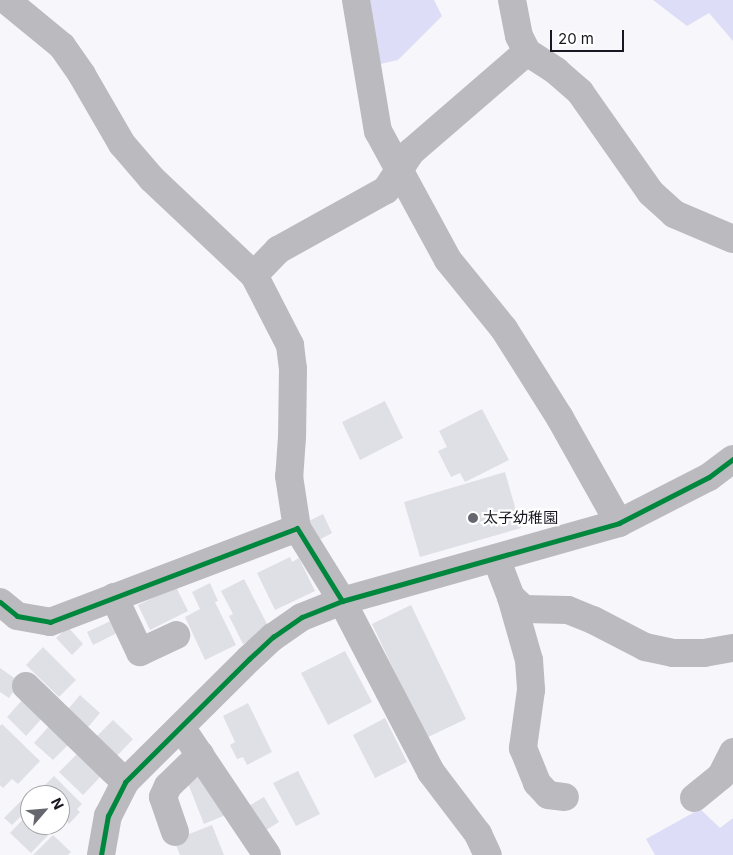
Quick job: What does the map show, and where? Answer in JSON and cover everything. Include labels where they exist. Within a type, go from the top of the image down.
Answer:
[{"type":"street","points":[[6,0],[62,46],[82,75],[122,144],[152,180],[254,275],[290,345],[293,369],[292,438],[289,476],[297,528],[342,601],[431,772],[478,834],[488,855]]},
{"type":"street","points":[[356,0],[378,131],[400,168],[448,260],[504,329],[560,418],[618,523]]},
{"type":"street","points":[[512,0],[519,36],[527,52],[556,71],[580,92],[651,193],[674,214],[733,239]]},
{"type":"street","points":[[254,275],[278,250],[386,190],[411,152],[527,52]]},
{"type":"street","points":[[101,855],[108,816],[125,782],[273,637],[302,617],[342,601],[618,523],[709,477],[733,460]]},
{"type":"street","points":[[0,602],[17,616],[50,622],[297,528]]},
{"type":"street","points":[[496,558],[511,596],[529,660],[531,690],[522,748],[537,783],[548,795],[565,797]]},
{"type":"street","points":[[511,596],[524,609],[568,610],[593,620],[645,647],[673,653],[704,653],[733,648]]},
{"type":"street","points":[[114,597],[140,652],[176,635]]},
{"type":"street","points":[[26,686],[125,782]]},
{"type":"street","points":[[180,727],[267,855]]},
{"type":"street","points":[[694,798],[721,776],[733,752]]},
{"type":"street","points":[[175,832],[164,797],[168,786],[200,755]]},
{"type":"shaded area","points":[[369,0],[434,0],[442,16],[398,60],[376,65]]},
{"type":"shaded area","points":[[653,0],[733,0],[733,41],[709,13],[687,26]]},
{"type":"shaded area","points":[[700,809],[720,828],[733,818],[733,855],[655,855],[646,839]]},
{"type":"building","points":[[385,401],[403,438],[360,460],[342,422]]},
{"type":"building","points":[[482,409],[509,460],[465,482],[460,473],[451,477],[438,451],[447,447],[439,431]]},
{"type":"building","points":[[505,472],[521,528],[420,557],[404,502]]},
{"type":"building","points":[[323,514],[332,533],[315,542],[305,523]]},
{"type":"building","points":[[290,557],[292,562],[299,558],[315,591],[275,610],[257,573]]},
{"type":"building","points":[[244,579],[270,630],[243,644],[229,616],[233,614],[221,591]]},
{"type":"building","points":[[210,583],[218,601],[215,602],[236,645],[205,660],[185,617],[200,609],[192,592]]},
{"type":"building","points":[[176,587],[188,611],[150,630],[138,605]]},
{"type":"building","points":[[411,605],[466,719],[426,738],[372,624]]},
{"type":"building","points":[[117,618],[123,630],[93,645],[87,632]]},
{"type":"building","points":[[68,627],[83,644],[72,655],[56,638]]},
{"type":"building","points":[[43,647],[76,680],[59,697],[26,665]]},
{"type":"building","points":[[345,651],[372,702],[328,725],[301,673]]},
{"type":"building","points":[[0,668],[20,682],[9,698],[0,692]]},
{"type":"building","points":[[80,695],[100,713],[84,732],[64,714]]},
{"type":"building","points":[[24,698],[44,716],[26,736],[7,717]]},
{"type":"building","points":[[248,703],[272,752],[247,765],[243,757],[237,759],[230,745],[235,742],[223,716]]},
{"type":"building","points":[[385,718],[407,762],[375,778],[353,735]]},
{"type":"building","points":[[113,720],[133,739],[114,759],[94,739]]},
{"type":"building","points":[[2,724],[40,761],[18,784],[12,779],[3,788],[0,785],[0,726]]},
{"type":"building","points":[[50,725],[70,743],[53,760],[34,743]]},
{"type":"building","points":[[80,751],[103,774],[83,795],[59,772]]},
{"type":"building","points":[[298,771],[320,814],[296,826],[273,783]]},
{"type":"building","points":[[206,773],[228,814],[204,824],[187,781]]},
{"type":"building","points":[[54,776],[63,785],[45,785]]},
{"type":"building","points":[[70,792],[82,804],[77,809],[80,812],[70,823]]},
{"type":"building","points":[[264,797],[279,822],[260,834],[245,808]]},
{"type":"building","points":[[20,802],[20,817],[12,825],[4,818]]},
{"type":"building","points":[[20,822],[20,835],[48,835],[31,853],[10,833]]},
{"type":"building","points":[[212,825],[224,855],[180,855],[174,840]]},
{"type":"building","points":[[53,835],[71,852],[68,855],[33,855]]},
{"type":"cycle path","points":[[101,855],[108,816],[125,782],[249,659],[273,637],[302,617],[342,601],[619,523],[709,477],[733,459]]},
{"type":"cycle path","points":[[0,602],[17,616],[50,622],[297,528],[342,601]]},
{"type":"place","name":"太子幼稚園","points":[[473,518]]}]
